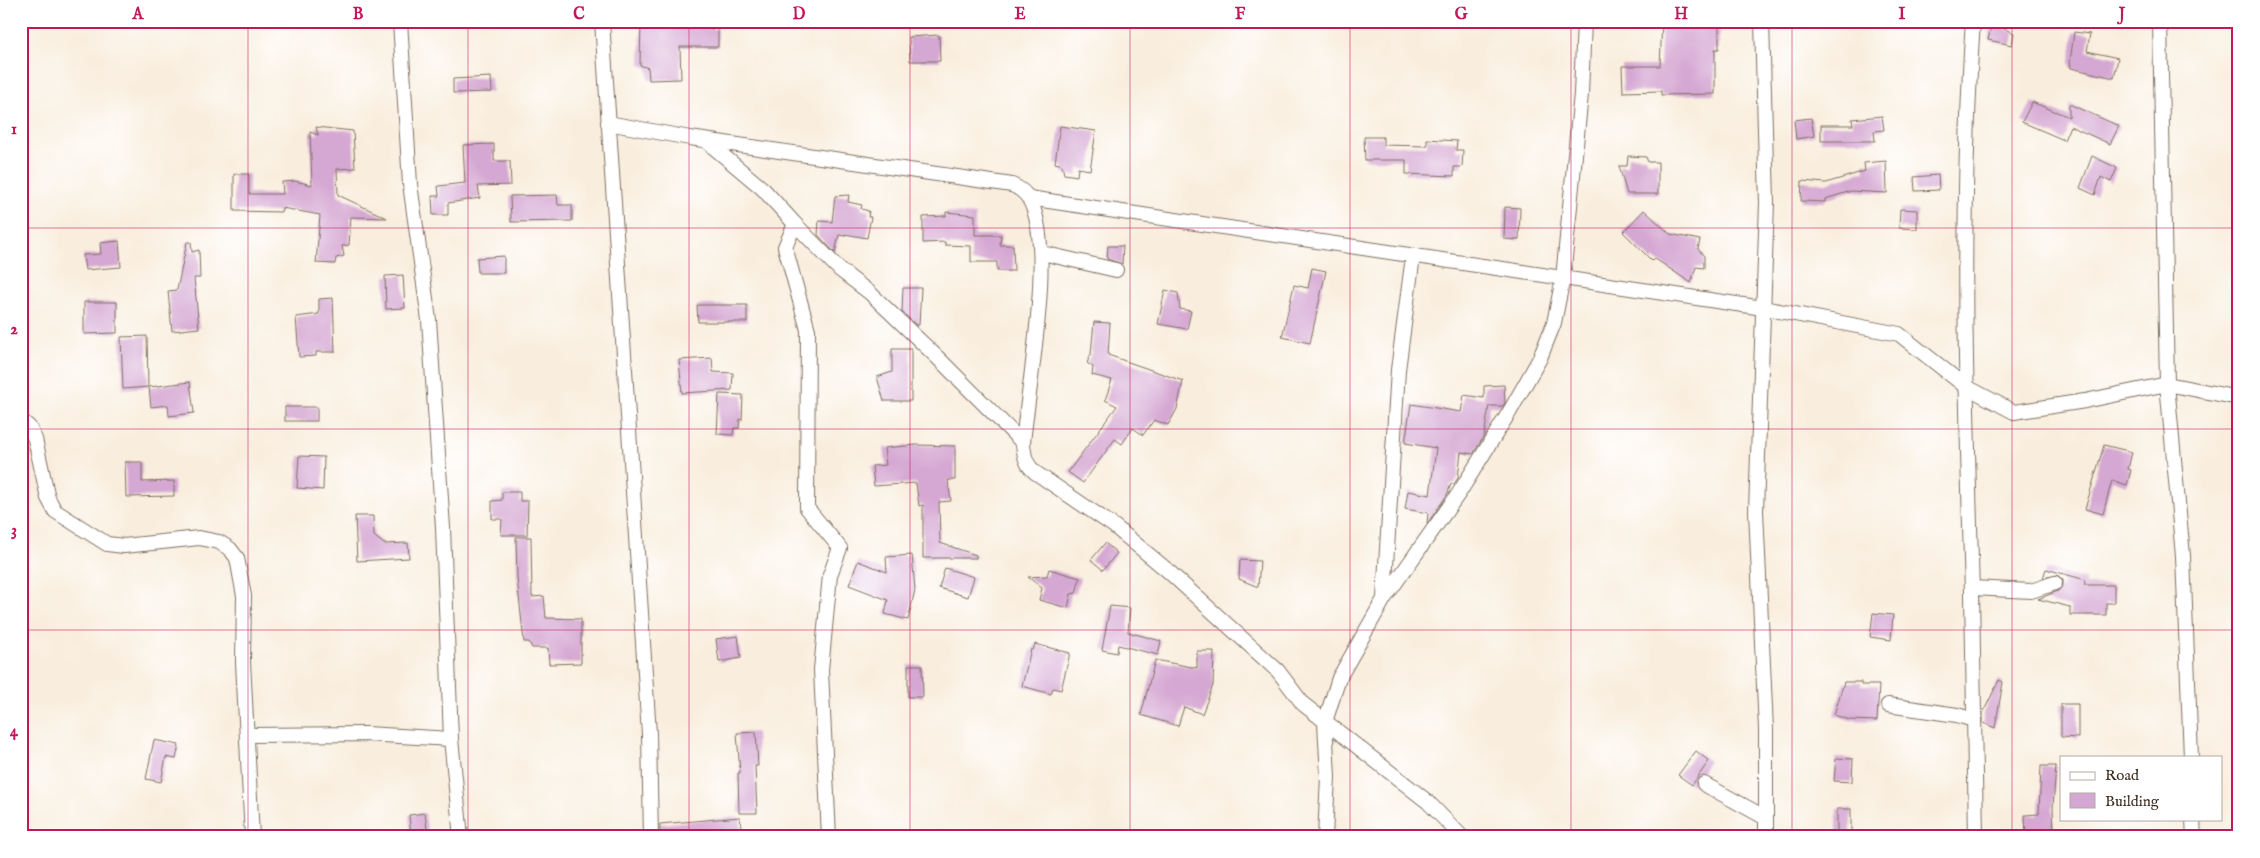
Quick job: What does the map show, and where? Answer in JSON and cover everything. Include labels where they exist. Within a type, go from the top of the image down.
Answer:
[{"type":"street","points":[[400,21],[410,184],[429,320],[437,423],[451,739],[461,837]]},
{"type":"street","points":[[602,21],[649,734],[651,837]]},
{"type":"street","points":[[1325,837],[1328,777],[1324,722],[1339,678],[1384,598],[1459,493],[1510,411],[1547,342],[1554,323],[1563,278],[1581,94],[1584,21]]},
{"type":"street","points":[[1762,21],[1767,203],[1756,511],[1766,730],[1766,837]]},
{"type":"street","points":[[1973,21],[1967,98],[1965,386],[1972,588],[1976,837]]},
{"type":"street","points":[[2160,21],[2167,384],[2183,556],[2191,756]]},
{"type":"street","points":[[608,123],[706,141],[1012,185],[1023,190],[1035,211],[1042,254],[1023,444],[1025,460],[1032,470],[1114,526],[1167,570],[1278,671],[1304,704],[1324,722],[1428,802],[1462,837]]},
{"type":"street","points":[[706,141],[764,189],[840,270],[870,293],[938,358],[1023,444]]},
{"type":"street","points":[[1029,198],[1763,308],[1899,334],[1965,386],[2014,412],[2086,402],[2167,384],[2239,398]]},
{"type":"street","points":[[795,224],[785,247],[808,330],[806,508],[840,548],[830,575],[821,670],[829,837]]},
{"type":"street","points":[[1042,254],[1116,270]]},
{"type":"street","points":[[1384,598],[1398,370],[1413,256]]},
{"type":"street","points":[[21,420],[29,427],[36,440],[48,498],[55,511],[107,544],[124,546],[199,538],[219,542],[237,558],[244,596],[243,662],[252,837]]},
{"type":"street","points":[[1972,588],[2031,591],[2055,583]]},
{"type":"street","points":[[1888,705],[1957,715],[1974,720]]},
{"type":"street","points":[[247,735],[366,734],[451,739]]},
{"type":"street","points":[[1704,784],[1766,818]]},
{"type":"street","points":[[2193,820],[2194,837]]},
{"type":"building","points":[[641,21],[706,23],[706,29],[718,29],[718,47],[680,47],[681,79],[649,80],[648,68],[640,65]]},
{"type":"building","points":[[1662,21],[1719,21],[1719,49],[1715,49],[1715,94],[1661,95],[1661,91],[1623,92],[1622,66],[1660,66]]},
{"type":"building","points":[[1992,22],[2014,33],[2012,45],[1988,40]]},
{"type":"building","points":[[2074,32],[2090,34],[2087,51],[2118,58],[2114,78],[2071,68]]},
{"type":"building","points":[[939,35],[940,61],[910,61],[909,37]]},
{"type":"building","points":[[491,77],[492,92],[453,93],[453,79]]},
{"type":"building","points":[[2032,102],[2069,117],[2069,104],[2119,126],[2110,144],[2070,126],[2064,140],[2022,122]]},
{"type":"building","points":[[1882,116],[1884,130],[1874,131],[1875,141],[1821,141],[1821,125],[1853,125],[1852,119]]},
{"type":"building","points":[[1811,118],[1814,136],[1796,139],[1794,120]]},
{"type":"building","points":[[1060,126],[1096,131],[1090,170],[1078,168],[1077,176],[1064,174],[1062,165],[1055,163]]},
{"type":"building","points":[[316,127],[353,131],[355,168],[337,169],[338,195],[387,218],[351,217],[349,245],[342,246],[344,256],[336,258],[335,264],[316,263],[320,215],[282,208],[281,212],[234,211],[234,174],[249,174],[249,194],[283,194],[282,182],[295,181],[312,185],[310,132],[318,135]]},
{"type":"building","points":[[1364,137],[1383,137],[1383,145],[1427,146],[1427,139],[1457,141],[1456,150],[1463,150],[1462,167],[1454,167],[1454,176],[1406,174],[1406,160],[1365,160]]},
{"type":"building","points":[[494,144],[494,161],[510,161],[511,185],[478,186],[480,198],[448,203],[448,215],[433,215],[432,196],[439,196],[438,186],[465,183],[463,145]]},
{"type":"building","points":[[1628,156],[1646,157],[1648,162],[1658,162],[1658,194],[1627,194],[1619,166],[1627,166]]},
{"type":"building","points":[[2092,156],[2117,168],[2111,182],[2101,177],[2095,195],[2080,188]]},
{"type":"building","points":[[1886,161],[1887,193],[1851,191],[1825,199],[1825,202],[1801,201],[1802,181],[1826,183],[1865,171],[1864,163]]},
{"type":"building","points":[[1938,175],[1939,190],[1915,191],[1914,177]]},
{"type":"building","points":[[557,195],[558,205],[572,205],[572,221],[511,222],[510,196]]},
{"type":"building","points":[[849,195],[848,202],[862,205],[861,209],[869,211],[868,217],[871,217],[867,238],[845,234],[845,236],[839,235],[835,253],[818,235],[819,221],[832,222],[835,196]]},
{"type":"building","points":[[1505,207],[1520,208],[1519,240],[1504,239]]},
{"type":"building","points":[[1900,209],[1917,210],[1917,229],[1899,228]]},
{"type":"building","points":[[1644,210],[1670,234],[1700,240],[1698,249],[1704,256],[1704,268],[1696,267],[1691,283],[1654,258],[1652,261],[1623,232]]},
{"type":"building","points":[[946,212],[975,215],[975,235],[1001,235],[1000,245],[1013,245],[1014,271],[997,271],[997,262],[971,262],[971,246],[945,245],[945,242],[923,243],[923,217],[946,216]]},
{"type":"building","points":[[119,241],[121,267],[85,270],[83,255],[101,254],[100,243]]},
{"type":"building","points":[[187,242],[191,242],[192,252],[199,250],[200,278],[194,278],[199,328],[172,331],[168,291],[177,290]]},
{"type":"building","points":[[1108,246],[1123,246],[1122,264],[1107,259]]},
{"type":"building","points":[[504,256],[504,273],[478,273],[477,258]]},
{"type":"building","points":[[1312,268],[1326,271],[1310,343],[1282,337],[1294,285],[1308,288]]},
{"type":"building","points":[[403,275],[405,308],[386,309],[385,276]]},
{"type":"building","points":[[903,288],[921,288],[919,325],[916,325],[902,312]]},
{"type":"building","points":[[1165,290],[1178,293],[1180,309],[1191,311],[1187,329],[1158,324]]},
{"type":"building","points":[[333,298],[335,352],[316,352],[316,356],[299,357],[296,317],[319,314],[319,299]]},
{"type":"building","points":[[84,302],[117,302],[117,333],[84,334]]},
{"type":"building","points":[[697,305],[747,305],[747,322],[698,322]]},
{"type":"building","points":[[1094,322],[1110,323],[1108,355],[1183,381],[1177,409],[1168,425],[1154,420],[1143,435],[1133,428],[1122,444],[1115,439],[1083,483],[1068,472],[1117,406],[1105,400],[1112,380],[1092,375],[1093,367],[1087,363],[1091,354]]},
{"type":"building","points":[[147,336],[148,387],[123,389],[121,337]]},
{"type":"building","points":[[892,349],[911,349],[911,401],[884,401],[877,377],[892,372]]},
{"type":"building","points":[[712,358],[713,372],[733,373],[732,390],[682,393],[679,360]]},
{"type":"building","points":[[190,382],[194,413],[169,416],[168,405],[151,407],[149,387]]},
{"type":"building","points":[[1504,385],[1505,403],[1503,406],[1489,406],[1484,436],[1473,454],[1461,452],[1458,478],[1454,484],[1451,484],[1447,495],[1427,524],[1428,513],[1405,509],[1408,491],[1430,495],[1436,448],[1405,443],[1411,404],[1461,412],[1464,395],[1484,398],[1484,386]]},
{"type":"building","points":[[719,394],[743,395],[742,420],[740,419],[739,428],[734,428],[733,435],[717,434]]},
{"type":"building","points":[[285,407],[317,407],[317,421],[285,421]]},
{"type":"building","points":[[916,445],[955,446],[955,480],[948,480],[951,501],[939,502],[940,543],[976,555],[976,558],[923,558],[923,505],[919,506],[916,483],[874,486],[872,466],[886,465],[884,448]]},
{"type":"building","points":[[2104,445],[2132,452],[2128,469],[2131,470],[2127,485],[2112,480],[2103,514],[2085,509]]},
{"type":"building","points":[[299,456],[324,457],[323,490],[297,488]]},
{"type":"building","points":[[125,462],[142,462],[142,482],[174,481],[174,496],[126,497]]},
{"type":"building","points":[[502,492],[520,492],[520,501],[528,501],[527,535],[501,535],[502,519],[492,519],[492,501],[502,500]]},
{"type":"building","points":[[355,516],[373,516],[374,536],[384,544],[408,543],[409,558],[357,561]]},
{"type":"building","points":[[516,537],[531,537],[532,597],[544,596],[546,618],[581,619],[581,663],[549,664],[548,648],[532,648],[529,642],[524,642],[517,578]]},
{"type":"building","points":[[1105,543],[1117,553],[1103,570],[1091,560]]},
{"type":"building","points":[[912,555],[915,590],[908,620],[885,614],[888,600],[849,585],[858,561],[887,572],[886,557]]},
{"type":"building","points":[[1240,560],[1260,561],[1258,587],[1239,579]]},
{"type":"building","points":[[945,568],[974,577],[968,597],[939,588]]},
{"type":"building","points":[[1049,569],[1080,578],[1076,593],[1071,594],[1068,608],[1039,600],[1042,588],[1028,577],[1047,576]]},
{"type":"building","points":[[2046,569],[2086,580],[2084,585],[2114,585],[2114,603],[2106,603],[2106,615],[2070,615],[2070,607],[2038,599],[2058,591],[2063,585],[2063,580],[2057,575],[2043,578]]},
{"type":"building","points":[[1110,606],[1130,608],[1128,632],[1161,641],[1158,655],[1118,645],[1117,653],[1102,650]]},
{"type":"building","points":[[1873,613],[1893,615],[1891,640],[1870,637]]},
{"type":"building","points":[[738,636],[741,658],[719,662],[716,639]]},
{"type":"building","points":[[1035,644],[1070,653],[1061,690],[1053,688],[1051,694],[1022,686],[1031,649],[1033,650]]},
{"type":"building","points":[[1197,651],[1214,651],[1213,685],[1202,714],[1184,707],[1178,726],[1141,715],[1155,660],[1197,668]]},
{"type":"building","points":[[908,665],[922,665],[923,697],[908,697]]},
{"type":"building","points":[[1999,680],[2003,682],[1995,728],[1983,723],[1983,713]]},
{"type":"building","points":[[1844,682],[1861,682],[1861,685],[1879,685],[1877,721],[1850,720],[1834,715]]},
{"type":"building","points":[[2061,704],[2078,704],[2078,738],[2061,737]]},
{"type":"building","points":[[756,732],[758,766],[755,766],[757,813],[739,813],[738,773],[740,773],[737,733]]},
{"type":"building","points":[[154,740],[179,745],[176,759],[166,757],[161,782],[146,779]]},
{"type":"building","points":[[1696,751],[1709,761],[1692,785],[1678,775]]},
{"type":"building","points":[[1836,758],[1853,759],[1852,782],[1834,781]]},
{"type":"building","points":[[2041,766],[2056,766],[2053,807],[2054,835],[2026,836],[2025,815],[2039,814]]},
{"type":"building","points":[[1837,809],[1851,809],[1851,837],[1837,837]]},
{"type":"building","points":[[425,813],[428,837],[411,837],[409,815]]},
{"type":"building","points":[[740,817],[742,837],[660,837],[660,824]]}]
